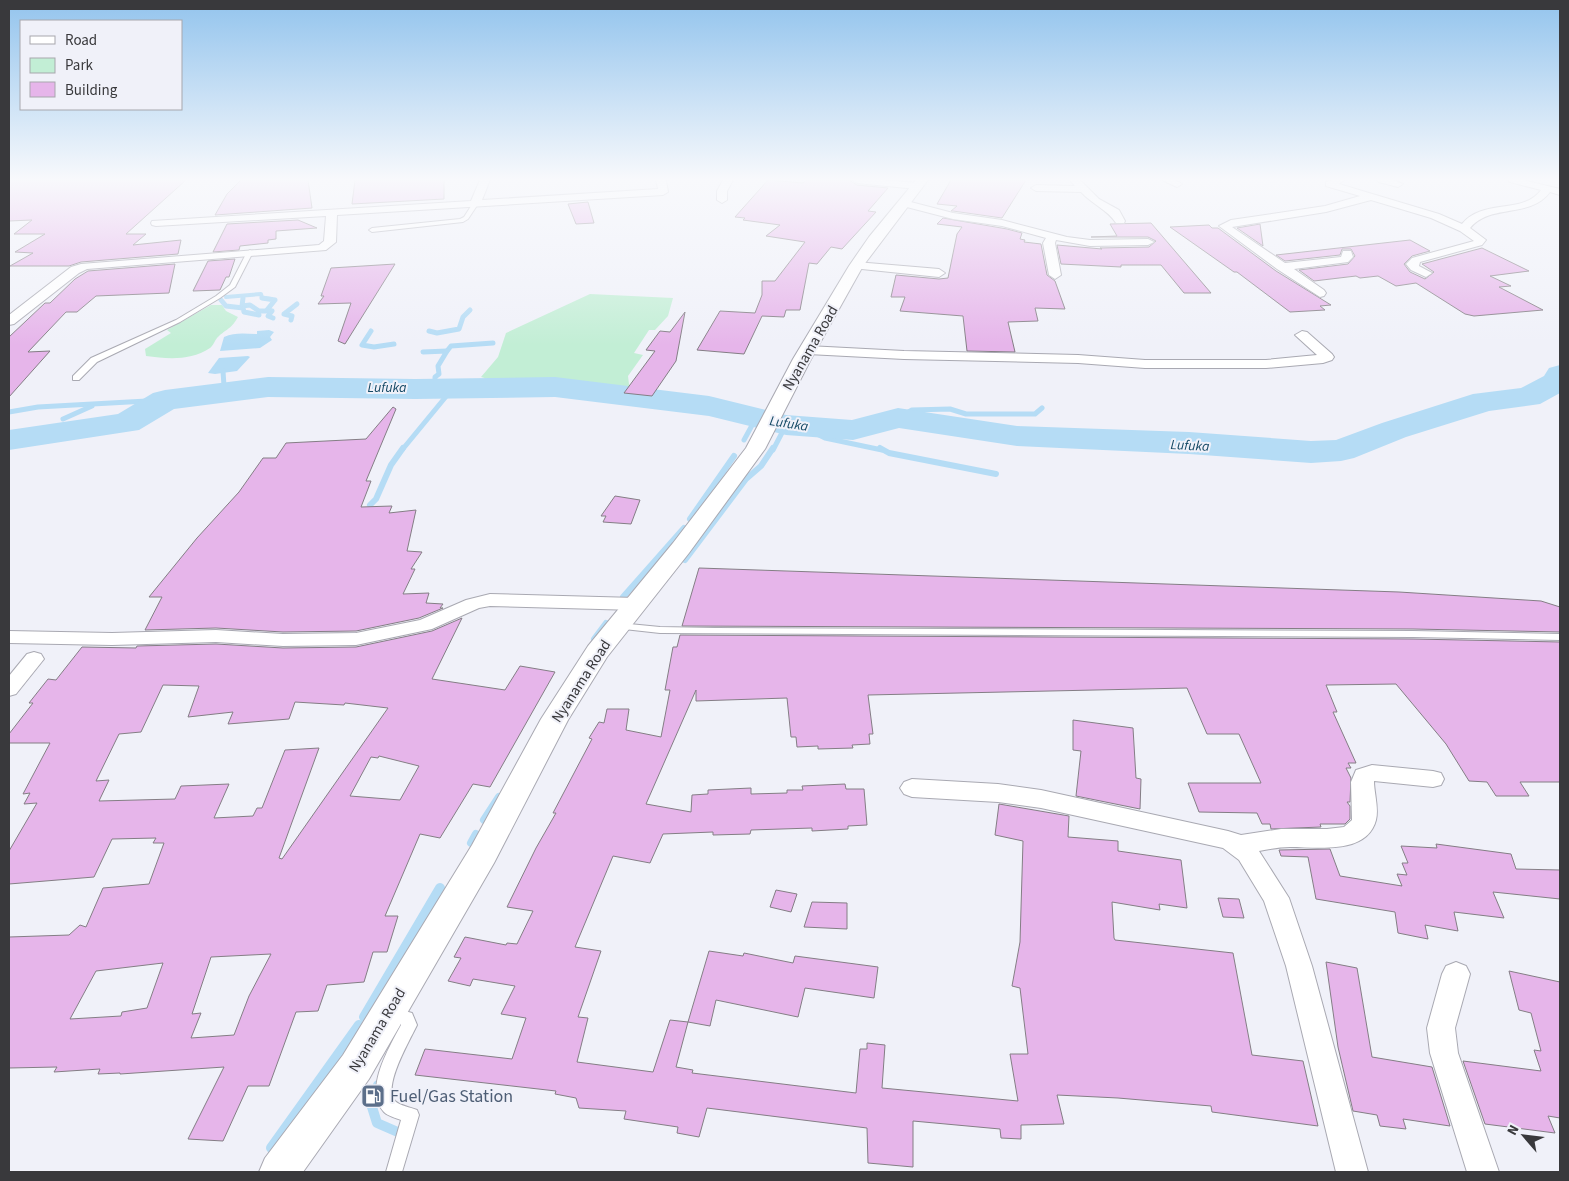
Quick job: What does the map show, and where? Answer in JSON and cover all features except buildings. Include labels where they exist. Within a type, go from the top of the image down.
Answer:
[{"type":"street","points":[[9,321],[74,270],[85,266],[322,248],[330,242],[330,235]]},
{"type":"street","name":"Nyanama Road","points":[[279,1172],[356,1067],[483,854],[555,719],[597,652],[698,526],[755,449],[856,266],[878,235]]},
{"type":"street","points":[[1045,235],[1090,243],[1148,242]]},
{"type":"street","points":[[1237,235],[1320,293]]},
{"type":"street","points":[[1426,273],[1415,268],[1412,264],[1416,260],[1481,242],[1472,235]]},
{"type":"street","points":[[1052,237],[1049,243],[1055,275]]},
{"type":"street","points":[[1281,267],[1344,260],[1347,254]]},
{"type":"street","points":[[856,266],[939,273]]},
{"type":"street","points":[[808,350],[904,355],[1208,364],[1266,364],[1323,359],[1326,357],[1302,334]]},
{"type":"street","points":[[9,637],[112,639],[216,636],[325,641],[356,639],[425,625],[474,604],[490,600],[636,604]]},
{"type":"street","points":[[9,689],[34,659]]},
{"type":"street","points":[[1239,845],[1281,838],[1350,836],[1364,821],[1362,782],[1364,776],[1372,773],[1434,779]]},
{"type":"street","points":[[912,788],[998,793],[1041,799],[1220,838],[1239,845],[1248,853],[1276,898],[1299,966],[1352,1172]]},
{"type":"street","points":[[1456,974],[1441,1028],[1444,1053],[1483,1172]]},
{"type":"lane","points":[[76,378],[94,360],[178,321],[218,297],[233,286],[250,252]]},
{"type":"lane","points":[[618,626],[660,630],[725,631],[1413,634],[1560,637]]},
{"type":"lane","points":[[388,1013],[407,1018],[409,1025],[386,1074],[383,1098],[388,1106],[398,1112],[411,1116],[394,1172]]},
{"type":"green space","points":[[590,294],[673,298],[668,316],[655,330],[649,330],[634,353],[643,355],[628,376],[631,401],[627,404],[603,402],[602,397],[509,385],[481,377],[498,357],[506,333]]},
{"type":"green space","points":[[211,305],[222,305],[226,311],[238,317],[210,348],[195,355],[179,358],[146,356],[145,349],[171,333],[167,330]]},
{"type":"water","points":[[269,330],[274,332],[270,337],[272,340],[260,348],[220,351],[224,337],[228,335],[257,334],[257,331]]},
{"type":"water","points":[[250,357],[237,371],[208,373],[219,358]]},
{"type":"waterway","points":[[226,297],[261,294],[262,298]]},
{"type":"waterway","points":[[243,298],[242,306],[250,305],[259,311],[271,311]]},
{"type":"waterway","points":[[262,298],[271,299]]},
{"type":"waterway","points":[[262,298],[275,300],[267,310],[272,311],[268,316],[273,318]]},
{"type":"waterway","points":[[221,300],[226,306],[243,308],[244,312],[259,315]]},
{"type":"waterway","points":[[291,320],[292,316],[284,314],[297,304]]},
{"type":"waterway","points":[[429,331],[437,333],[459,329],[463,317],[470,310]]},
{"type":"waterway","points":[[371,331],[362,345],[374,347],[394,344]]},
{"type":"waterway","points":[[447,351],[451,346],[493,343]]},
{"type":"waterway","points":[[423,352],[447,351]]},
{"type":"waterway","points":[[444,388],[435,381],[435,377],[439,374],[438,366],[447,351]]},
{"type":"waterway","points":[[223,371],[224,386],[228,388],[226,393]]},
{"type":"waterway","name":"Lufuka","points":[[9,440],[127,423],[165,400],[268,387],[415,389],[555,387],[709,406],[786,425],[853,430],[898,418],[1017,436],[1189,443],[1311,452],[1341,450],[1394,430],[1485,401],[1528,397],[1556,382],[1560,375]]},
{"type":"waterway","points":[[402,450],[453,388]]},
{"type":"waterway","points":[[9,412],[38,407],[165,400]]},
{"type":"waterway","points":[[63,419],[92,406]]},
{"type":"waterway","points":[[898,418],[912,410],[950,409],[966,414],[1035,414],[1042,408]]},
{"type":"waterway","points":[[744,440],[756,418]]},
{"type":"waterway","points":[[773,450],[786,425]]},
{"type":"waterway","points":[[799,425],[825,438],[882,450]]},
{"type":"waterway","points":[[370,505],[376,499],[391,465],[403,448]]},
{"type":"waterway","points":[[685,560],[746,479],[761,466],[773,448]]},
{"type":"waterway","points":[[880,448],[889,453],[996,474]]},
{"type":"waterway","points":[[690,519],[734,456]]},
{"type":"waterway","points":[[623,597],[684,528]]},
{"type":"waterway","points":[[594,639],[606,623]]},
{"type":"waterway","points":[[484,820],[499,797]]},
{"type":"waterway","points":[[471,843],[476,834]]},
{"type":"waterway","points":[[364,1017],[440,888]]},
{"type":"waterway","points":[[271,1148],[359,1025]]},
{"type":"waterway","points":[[378,1085],[372,1107],[377,1123],[400,1133]]},
{"type":"place","name":"Fuel/Gas Station","points":[[373,1096]]}]
